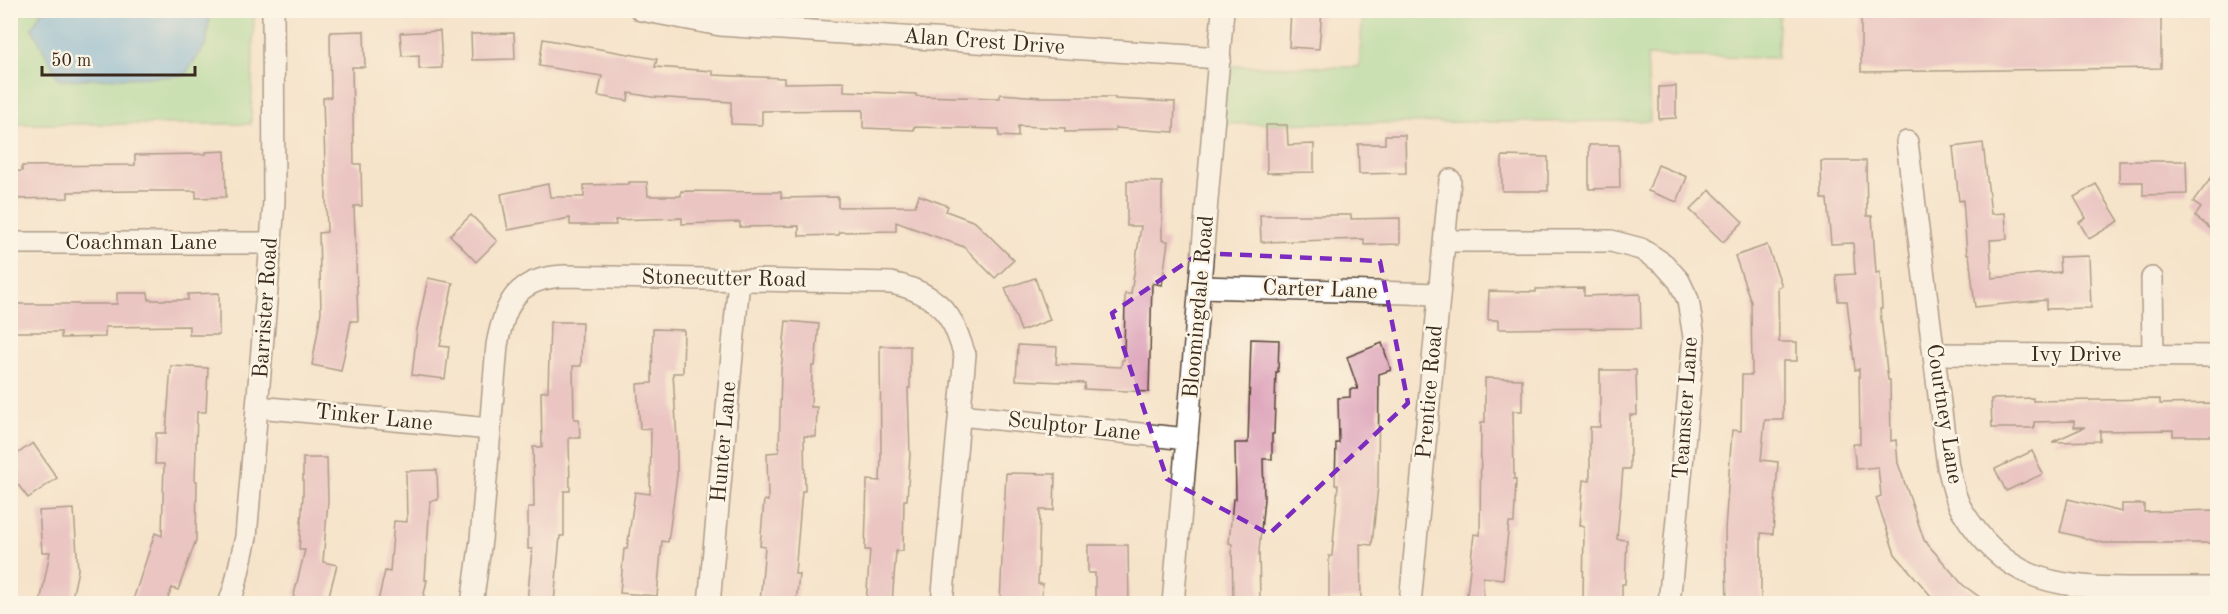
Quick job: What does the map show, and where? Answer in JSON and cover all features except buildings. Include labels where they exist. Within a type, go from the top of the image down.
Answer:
[{"type":"street","name":"Barrister Road","points":[[229,603],[246,537],[271,243],[274,201],[273,10]]},
{"type":"street","name":"Alan Crest Drive","points":[[641,10],[720,25],[1220,58]]},
{"type":"street","name":"Bloomingdale Road","points":[[1173,603],[1223,10]]},
{"type":"street","name":"Courtney Lane","points":[[1907,142],[1948,467],[1960,508],[1990,548],[2016,568],[2042,580],[2072,586],[2217,588]]},
{"type":"street","name":"Prentice Road","points":[[1410,603],[1449,180]]},
{"type":"street","name":"Teamster Lane","points":[[1445,241],[1611,241],[1641,249],[1664,264],[1679,281],[1688,300],[1694,337],[1669,603]]},
{"type":"street","name":"Coachman Lane","points":[[10,243],[271,243]]},
{"type":"street","name":"Stonecutter Road","points":[[472,603],[481,540],[501,322],[514,296],[525,287],[540,280],[564,276],[891,283],[906,286],[929,297],[943,309],[953,324],[965,355],[942,603]]},
{"type":"street","points":[[2151,278],[2153,355]]},
{"type":"street","name":"Hunter Lane","points":[[709,603],[739,280]]},
{"type":"street","name":"Carter Lane","points":[[1200,287],[1439,294]]},
{"type":"street","name":"Ivy Drive","points":[[1934,354],[2217,356]]},
{"type":"street","name":"Tinker Lane","points":[[258,407],[490,429]]},
{"type":"street","name":"Sculptor Lane","points":[[960,415],[1187,439]]},
{"type":"highlighted area","points":[[1200,253],[1380,261],[1408,403],[1269,534],[1167,479],[1112,313]]},
{"type":"green space","points":[[10,11],[42,11],[32,29],[206,44],[210,11],[254,11],[251,124],[11,124]]},
{"type":"green space","points":[[1363,11],[1780,11],[1777,58],[1647,56],[1650,121],[1211,124],[1216,66],[1359,67]]},
{"type":"water","points":[[42,11],[210,11],[206,44],[184,76],[59,80],[32,28]]}]
